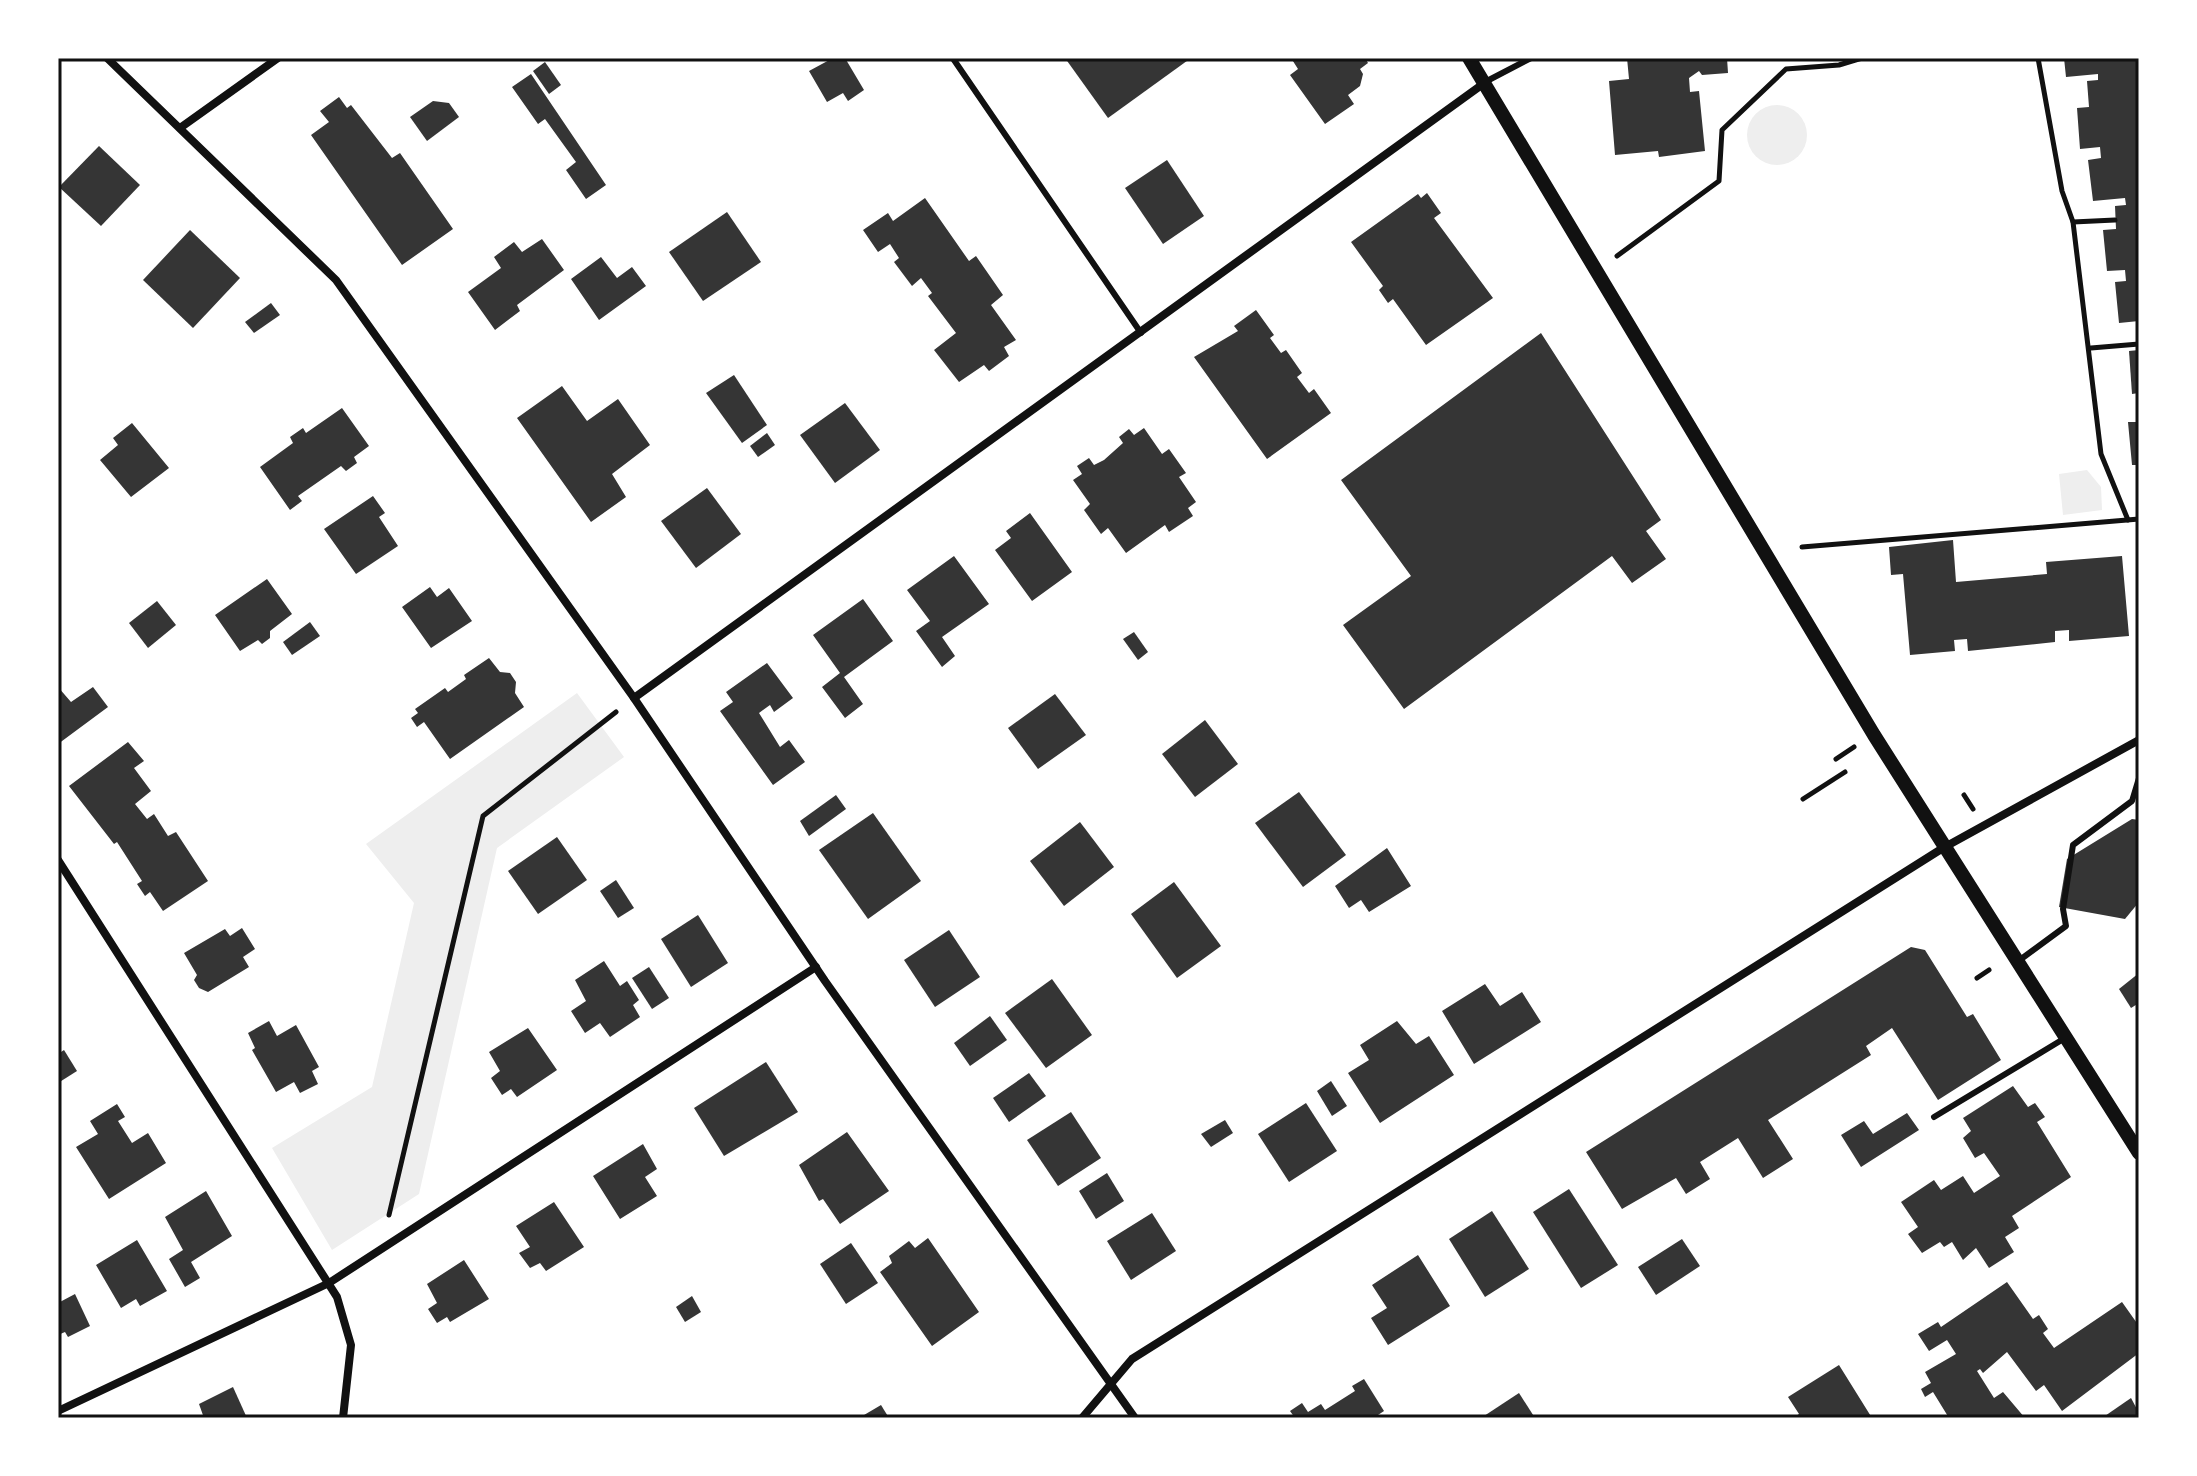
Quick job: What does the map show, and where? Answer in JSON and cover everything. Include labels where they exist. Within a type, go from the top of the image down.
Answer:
[{"type":"street","points":[[107,58],[336,280],[634,698],[816,967],[1135,1418]]},
{"type":"street","points":[[180,128],[278,58]]},
{"type":"street","points":[[1469,58],[1943,848],[2139,1153]]},
{"type":"street","points":[[634,698],[1483,84]]},
{"type":"street","points":[[1082,1418],[1132,1359],[1943,848],[2139,740]]},
{"type":"street","points":[[58,860],[337,1297],[351,1345],[343,1418]]},
{"type":"street","points":[[58,1411],[329,1283],[816,967]]},
{"type":"lane","points":[[957,58],[954,60],[1141,333]]},
{"type":"lane","points":[[1483,84],[1531,58]]},
{"type":"lane","points":[[2017,962],[2066,926],[2063,909],[2073,845],[2132,801],[2139,778]]},
{"type":"lane","points":[[1934,1117],[2065,1038]]},
{"type":"path","points":[[1597,270],[1719,181],[1722,130],[1786,69],[1839,65],[1862,58]]},
{"type":"path","points":[[2038,58],[2062,191],[2073,222],[2091,348],[2101,454],[2128,520]]},
{"type":"path","points":[[2073,222],[2115,220]]},
{"type":"path","points":[[2091,348],[2139,344]]},
{"type":"path","points":[[1802,547],[2139,519]]},
{"type":"path","points":[[388,1220],[483,816],[634,698]]},
{"type":"path","points":[[1836,759],[1855,747]]},
{"type":"path","points":[[1803,799],[1845,772]]},
{"type":"path","points":[[1977,978],[1989,970]]},
{"type":"shaded area","points":[[1777,105],[1789,107],[1798,114],[1805,123],[1805,147],[1798,156],[1789,163],[1777,165],[1765,163],[1756,156],[1749,147],[1747,135],[1749,123],[1756,114],[1765,107]]},
{"type":"shaded area","points":[[2087,470],[2101,487],[2102,510],[2063,515],[2059,474]]},
{"type":"shaded area","points":[[577,693],[624,757],[497,848],[419,1194],[332,1250],[272,1148],[372,1087],[414,903],[366,844]]},
{"type":"building","points":[[833,58],[845,58],[864,90],[848,101],[843,93],[827,102],[809,71]]},
{"type":"building","points":[[1065,58],[1191,58],[1108,118]]},
{"type":"building","points":[[1291,58],[1365,58],[1368,63],[1360,69],[1363,74],[1360,86],[1348,95],[1354,104],[1325,124],[1290,75],[1298,69]]},
{"type":"building","points":[[1627,58],[1727,58],[1728,73],[1702,75],[1699,71],[1689,78],[1690,92],[1699,91],[1705,151],[1659,157],[1658,151],[1615,155],[1609,81],[1629,79]]},
{"type":"building","points":[[2064,58],[2139,58],[2139,321],[2119,323],[2115,282],[2126,281],[2125,270],[2107,271],[2103,230],[2116,229],[2115,206],[2126,205],[2125,198],[2093,201],[2088,160],[2101,158],[2100,147],[2080,149],[2077,108],[2089,107],[2087,81],[2098,80],[2098,74],[2066,77]]},
{"type":"building","points":[[545,62],[561,85],[549,94],[533,71]]},
{"type":"building","points":[[531,74],[606,185],[586,199],[566,170],[576,162],[545,119],[538,124],[512,87]]},
{"type":"building","points":[[339,97],[347,108],[351,105],[392,158],[400,153],[453,229],[402,265],[311,135],[329,122],[320,111]]},
{"type":"building","points":[[433,101],[449,103],[459,117],[427,141],[410,117]]},
{"type":"building","points":[[99,146],[140,185],[101,226],[59,187]]},
{"type":"building","points":[[1167,160],[1204,216],[1163,244],[1125,188]]},
{"type":"building","points":[[1427,193],[1441,213],[1434,218],[1493,298],[1426,345],[1393,299],[1388,303],[1379,290],[1383,286],[1351,242],[1418,194],[1421,198]]},
{"type":"building","points":[[925,198],[969,261],[976,256],[1003,295],[991,305],[1016,340],[1004,347],[1009,356],[989,371],[984,365],[959,382],[934,350],[956,333],[928,296],[932,293],[921,278],[912,286],[894,262],[899,258],[890,244],[878,252],[863,230],[888,213],[893,221]]},
{"type":"building","points":[[727,212],[761,262],[703,301],[669,252]]},
{"type":"building","points":[[190,230],[240,278],[193,328],[143,280]]},
{"type":"building","points":[[542,239],[564,270],[517,305],[520,311],[495,330],[468,292],[501,268],[494,257],[514,242],[522,252]]},
{"type":"building","points":[[601,257],[617,278],[632,267],[646,286],[599,320],[571,279]]},
{"type":"building","points":[[271,303],[280,315],[254,333],[245,322]]},
{"type":"building","points":[[1256,310],[1274,335],[1270,338],[1281,353],[1286,350],[1302,373],[1297,377],[1309,393],[1314,389],[1331,413],[1267,459],[1194,357],[1238,331],[1234,326]]},
{"type":"building","points":[[1541,333],[1661,520],[1646,531],[1666,559],[1632,583],[1612,556],[1404,709],[1343,625],[1411,576],[1341,480]]},
{"type":"building","points":[[2139,350],[2139,393],[2132,394],[2129,351]]},
{"type":"building","points":[[734,375],[767,425],[742,443],[706,393]]},
{"type":"building","points":[[562,386],[587,421],[618,399],[650,445],[612,474],[626,497],[591,522],[517,418]]},
{"type":"building","points":[[845,403],[880,450],[835,483],[800,435]]},
{"type":"building","points":[[342,408],[369,446],[354,457],[357,463],[346,471],[341,466],[298,496],[302,501],[290,510],[260,467],[293,443],[290,437],[303,428],[306,433]]},
{"type":"building","points":[[2128,422],[2139,422],[2139,465],[2132,465]]},
{"type":"building","points":[[132,423],[169,468],[131,497],[100,460],[118,445],[113,438]]},
{"type":"building","points":[[1144,428],[1162,454],[1169,449],[1186,473],[1179,477],[1196,502],[1188,508],[1193,516],[1169,532],[1165,525],[1126,553],[1108,528],[1101,534],[1084,510],[1090,504],[1073,480],[1082,474],[1077,466],[1089,458],[1094,465],[1104,460],[1123,443],[1119,437],[1129,429],[1134,435]]},
{"type":"building","points":[[767,433],[775,445],[758,457],[750,446]]},
{"type":"building","points":[[707,488],[741,534],[696,568],[661,521]]},
{"type":"building","points":[[373,496],[385,513],[379,517],[398,546],[356,574],[324,529]]},
{"type":"building","points":[[1030,513],[1072,572],[1032,601],[995,550],[1011,538],[1006,531]]},
{"type":"building","points":[[1953,540],[1956,582],[2047,574],[2046,562],[2122,556],[2129,636],[2069,641],[2069,630],[2055,631],[2055,642],[1968,651],[1967,639],[1954,640],[1955,651],[1910,655],[1903,574],[1891,575],[1889,547]]},
{"type":"building","points":[[954,556],[989,604],[942,637],[955,656],[942,667],[916,631],[930,621],[907,590]]},
{"type":"building","points":[[267,579],[292,614],[270,631],[270,638],[262,644],[258,640],[240,651],[215,615]]},
{"type":"building","points":[[430,587],[437,597],[449,588],[472,621],[431,648],[402,607]]},
{"type":"building","points":[[863,599],[893,641],[844,677],[863,704],[845,718],[822,687],[840,673],[813,635]]},
{"type":"building","points":[[157,601],[176,625],[148,648],[129,623]]},
{"type":"building","points":[[310,622],[320,636],[292,655],[283,642]]},
{"type":"building","points":[[1134,632],[1148,652],[1138,660],[1123,639]]},
{"type":"building","points":[[489,658],[500,672],[510,673],[516,682],[515,693],[524,707],[450,759],[424,722],[417,727],[411,718],[418,713],[415,709],[445,688],[448,692],[466,679],[464,675]]},
{"type":"building","points":[[767,663],[793,698],[774,712],[770,705],[759,713],[780,747],[789,740],[805,762],[773,785],[720,711],[733,702],[726,692]]},
{"type":"building","points":[[58,687],[71,702],[93,687],[108,707],[58,744]]},
{"type":"building","points":[[1055,694],[1086,735],[1038,769],[1008,728]]},
{"type":"building","points":[[1205,720],[1238,764],[1195,797],[1162,754]]},
{"type":"building","points":[[128,742],[144,761],[134,768],[151,791],[135,804],[147,819],[154,814],[168,836],[176,832],[208,881],[163,911],[150,892],[145,896],[137,884],[142,881],[117,842],[114,844],[69,786]]},
{"type":"building","points":[[1299,792],[1346,855],[1303,887],[1255,823]]},
{"type":"building","points":[[836,795],[846,809],[809,836],[800,821]]},
{"type":"building","points":[[873,813],[921,881],[868,919],[819,850]]},
{"type":"building","points":[[2132,819],[2139,820],[2139,902],[2125,919],[2059,907],[2067,859]]},
{"type":"building","points":[[1080,822],[1114,867],[1064,906],[1030,861]]},
{"type":"building","points":[[557,837],[587,880],[538,914],[508,871]]},
{"type":"building","points":[[1387,848],[1411,886],[1369,912],[1361,900],[1349,908],[1335,886]]},
{"type":"building","points":[[616,880],[634,908],[618,918],[600,891]]},
{"type":"building","points":[[1174,882],[1221,946],[1177,978],[1131,914]]},
{"type":"building","points":[[698,915],[728,963],[691,987],[661,939]]},
{"type":"building","points":[[242,928],[255,949],[243,957],[249,967],[208,992],[199,988],[194,980],[197,975],[184,953],[225,929],[230,936]]},
{"type":"building","points":[[949,930],[980,977],[935,1007],[904,960]]},
{"type":"building","points":[[1911,947],[1925,950],[1967,1017],[1973,1014],[2001,1060],[1938,1100],[1892,1028],[1866,1046],[1871,1055],[1768,1120],[1793,1159],[1763,1178],[1738,1138],[1700,1162],[1710,1179],[1686,1194],[1676,1178],[1622,1209],[1586,1152]]},
{"type":"building","points":[[604,961],[620,986],[627,981],[639,1000],[633,1005],[640,1017],[610,1037],[600,1023],[585,1033],[571,1011],[586,1001],[575,980]]},
{"type":"building","points":[[649,967],[669,998],[652,1009],[632,978]]},
{"type":"building","points":[[2139,973],[2139,1003],[2131,1008],[2119,989]]},
{"type":"building","points":[[1052,979],[1092,1035],[1046,1068],[1005,1013]]},
{"type":"building","points":[[1485,984],[1500,1006],[1522,992],[1541,1022],[1474,1064],[1442,1011]]},
{"type":"building","points":[[990,1016],[1007,1040],[970,1066],[954,1043]]},
{"type":"building","points":[[269,1021],[277,1036],[296,1025],[319,1067],[312,1071],[318,1084],[300,1093],[294,1082],[276,1092],[252,1050],[255,1048],[248,1033]]},
{"type":"building","points":[[1397,1021],[1416,1044],[1429,1036],[1454,1075],[1380,1123],[1348,1073],[1369,1060],[1360,1045]]},
{"type":"building","points":[[528,1028],[557,1070],[517,1097],[511,1089],[502,1095],[491,1078],[500,1071],[489,1052]]},
{"type":"building","points":[[64,1050],[77,1071],[58,1083],[58,1054]]},
{"type":"building","points":[[766,1062],[798,1112],[724,1156],[694,1108]]},
{"type":"building","points":[[1029,1073],[1046,1096],[1009,1122],[993,1098]]},
{"type":"building","points":[[1331,1081],[1347,1106],[1332,1116],[1317,1091]]},
{"type":"building","points":[[2013,1086],[2028,1107],[2035,1103],[2045,1117],[2037,1122],[2071,1177],[2012,1216],[2019,1228],[2005,1237],[2014,1252],[1989,1268],[1976,1248],[1963,1260],[1952,1242],[1944,1247],[1940,1242],[1922,1253],[1908,1234],[1918,1227],[1901,1202],[1934,1180],[1941,1190],[1963,1176],[1974,1193],[2000,1176],[1984,1153],[1975,1158],[1963,1138],[1971,1131],[1963,1118]]},
{"type":"building","points":[[1306,1103],[1337,1151],[1289,1182],[1258,1134]]},
{"type":"building","points":[[117,1104],[125,1117],[118,1121],[132,1143],[148,1133],[166,1163],[109,1199],[76,1147],[98,1134],[90,1121]]},
{"type":"building","points":[[1071,1112],[1101,1158],[1058,1186],[1027,1140]]},
{"type":"building","points":[[1907,1113],[1919,1130],[1861,1167],[1841,1135],[1864,1121],[1873,1134]]},
{"type":"building","points":[[1225,1120],[1233,1133],[1211,1147],[1201,1134]]},
{"type":"building","points":[[847,1132],[889,1191],[840,1224],[823,1199],[819,1201],[799,1165]]},
{"type":"building","points":[[643,1144],[657,1169],[645,1177],[657,1196],[620,1219],[593,1176]]},
{"type":"building","points":[[1107,1173],[1124,1201],[1096,1219],[1079,1191]]},
{"type":"building","points":[[1569,1189],[1618,1265],[1581,1288],[1533,1212]]},
{"type":"building","points":[[206,1191],[232,1236],[191,1262],[200,1278],[185,1287],[169,1259],[183,1250],[165,1217]]},
{"type":"building","points":[[554,1202],[584,1247],[546,1271],[540,1263],[530,1268],[519,1253],[530,1247],[516,1226]]},
{"type":"building","points":[[1492,1211],[1529,1269],[1485,1297],[1449,1239]]},
{"type":"building","points":[[1152,1213],[1176,1251],[1131,1280],[1107,1241]]},
{"type":"building","points":[[928,1238],[979,1312],[932,1346],[880,1272],[892,1263],[889,1256],[909,1241],[915,1248]]},
{"type":"building","points":[[1682,1239],[1700,1266],[1656,1295],[1638,1267]]},
{"type":"building","points":[[137,1240],[167,1291],[140,1306],[136,1299],[121,1308],[96,1265]]},
{"type":"building","points":[[851,1243],[878,1283],[846,1304],[820,1264]]},
{"type":"building","points":[[1418,1255],[1450,1306],[1388,1345],[1371,1318],[1387,1308],[1372,1285]]},
{"type":"building","points":[[464,1260],[489,1299],[450,1322],[447,1317],[437,1323],[428,1309],[437,1303],[427,1284]]},
{"type":"building","points":[[2007,1282],[2033,1319],[2039,1315],[2048,1329],[2043,1333],[2054,1348],[2122,1302],[2139,1326],[2139,1353],[2062,1411],[2044,1385],[2036,1391],[2007,1352],[1983,1373],[1980,1369],[1977,1371],[1994,1398],[2003,1392],[2025,1418],[1949,1418],[1933,1392],[1925,1397],[1921,1389],[1931,1383],[1925,1372],[1956,1354],[1947,1340],[1929,1351],[1918,1334],[1938,1322],[1941,1327]]},
{"type":"building","points":[[75,1294],[90,1326],[68,1337],[65,1332],[58,1335],[58,1303]]},
{"type":"building","points":[[692,1296],[701,1312],[685,1322],[676,1307]]},
{"type":"building","points":[[1839,1365],[1872,1418],[1793,1418],[1799,1414],[1788,1397]]},
{"type":"building","points":[[1364,1379],[1384,1411],[1378,1415],[1380,1418],[1295,1418],[1290,1411],[1302,1403],[1308,1412],[1321,1404],[1325,1410],[1355,1391],[1352,1386]]},
{"type":"building","points":[[233,1387],[247,1418],[204,1418],[199,1404]]},
{"type":"building","points":[[1519,1393],[1535,1418],[1481,1418]]},
{"type":"building","points":[[2131,1398],[2139,1413],[2132,1418],[2102,1418]]},
{"type":"building","points":[[881,1405],[889,1418],[859,1418]]}]
